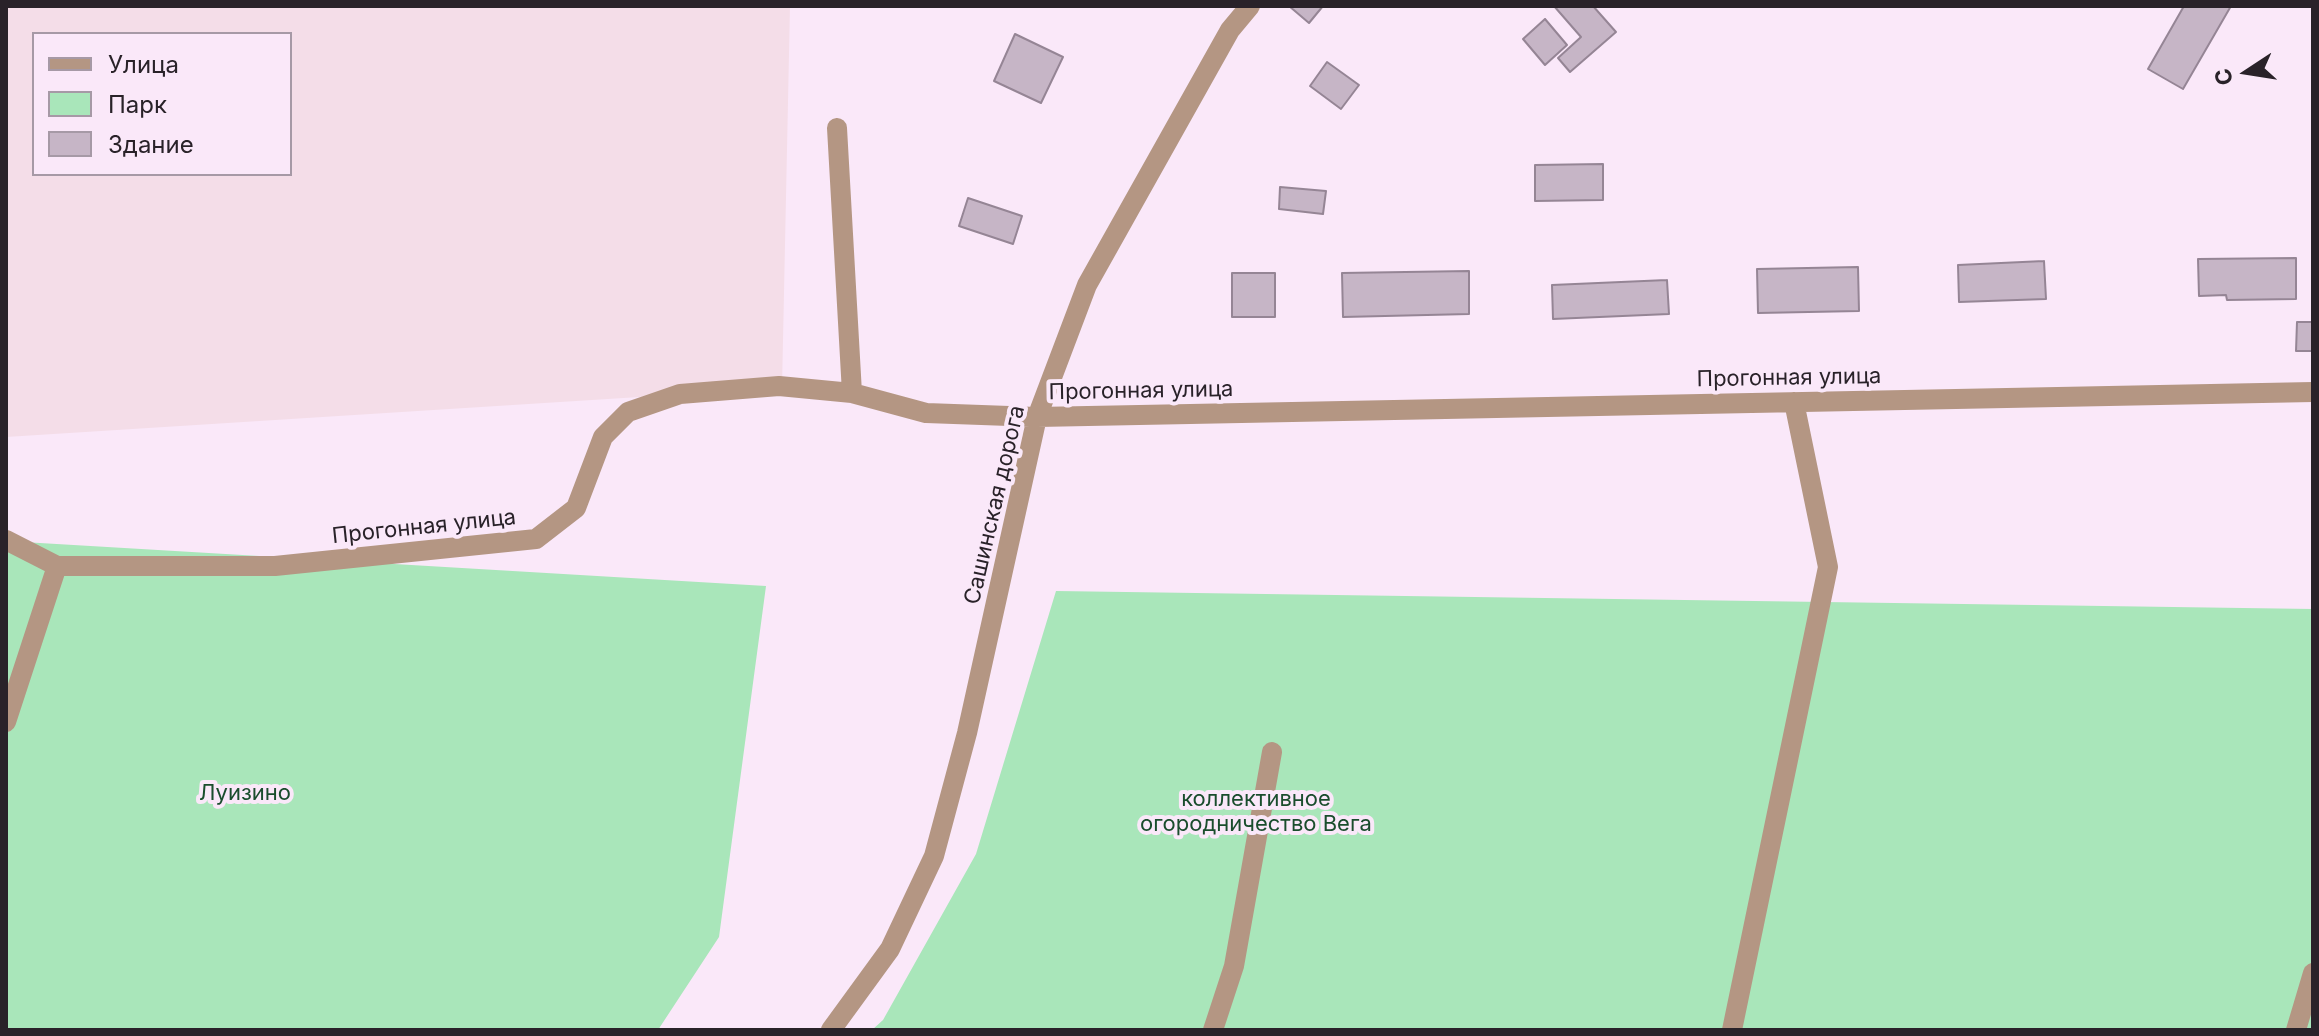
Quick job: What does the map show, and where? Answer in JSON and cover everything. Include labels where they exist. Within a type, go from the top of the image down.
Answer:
[{"type":"street","name":"Сашинская дорога","points":[[831,1030],[890,949],[934,856],[967,733],[1037,417],[1087,285],[1230,30],[1250,6]]},
{"type":"street","points":[[837,128],[852,393]]},
{"type":"street","name":"Прогонная улица","points":[[6,540],[57,566],[275,566],[536,539],[576,508],[603,437],[628,412],[695,393],[779,386],[852,393],[926,413],[1037,417],[2313,392]]},
{"type":"street","points":[[1732,1030],[1828,567],[1794,402]]},
{"type":"street","points":[[6,722],[57,566]]},
{"type":"street","points":[[1213,1030],[1234,966],[1272,752]]},
{"type":"street","points":[[2296,1030],[2313,973]]},
{"type":"shaded area","points":[[6,6],[790,6],[782,388],[6,437]]},
{"type":"green space","name":"Луизино","points":[[6,541],[766,586],[719,937],[658,1030],[6,1030]]},
{"type":"green space","name":"коллективное огородничество Вега","points":[[1056,591],[2313,609],[2313,1030],[872,1030],[883,1020],[976,854]]},
{"type":"building","points":[[1289,6],[1323,6],[1309,23]]},
{"type":"building","points":[[1554,6],[1593,6],[1616,32],[1570,72],[1558,58],[1581,37]]},
{"type":"building","points":[[2184,6],[2231,6],[2183,89],[2148,69]]},
{"type":"building","points":[[1545,19],[1567,45],[1545,65],[1523,39]]},
{"type":"building","points":[[1015,34],[1063,57],[1041,103],[994,81]]},
{"type":"building","points":[[1327,62],[1359,85],[1341,109],[1310,86]]},
{"type":"building","points":[[1603,164],[1603,200],[1535,201],[1535,165]]},
{"type":"building","points":[[1280,187],[1326,191],[1323,214],[1279,209]]},
{"type":"building","points":[[968,198],[1022,216],[1013,244],[959,226]]},
{"type":"building","points":[[2296,258],[2296,299],[2227,300],[2226,295],[2199,296],[2198,259]]},
{"type":"building","points":[[2044,261],[2046,299],[1959,302],[1958,265]]},
{"type":"building","points":[[1858,267],[1859,311],[1758,313],[1757,269]]},
{"type":"building","points":[[1469,271],[1469,314],[1343,317],[1342,273]]},
{"type":"building","points":[[1232,273],[1275,273],[1275,317],[1232,317]]},
{"type":"building","points":[[1667,280],[1669,314],[1553,319],[1552,285]]},
{"type":"building","points":[[2297,322],[2313,322],[2313,351],[2296,351]]}]
